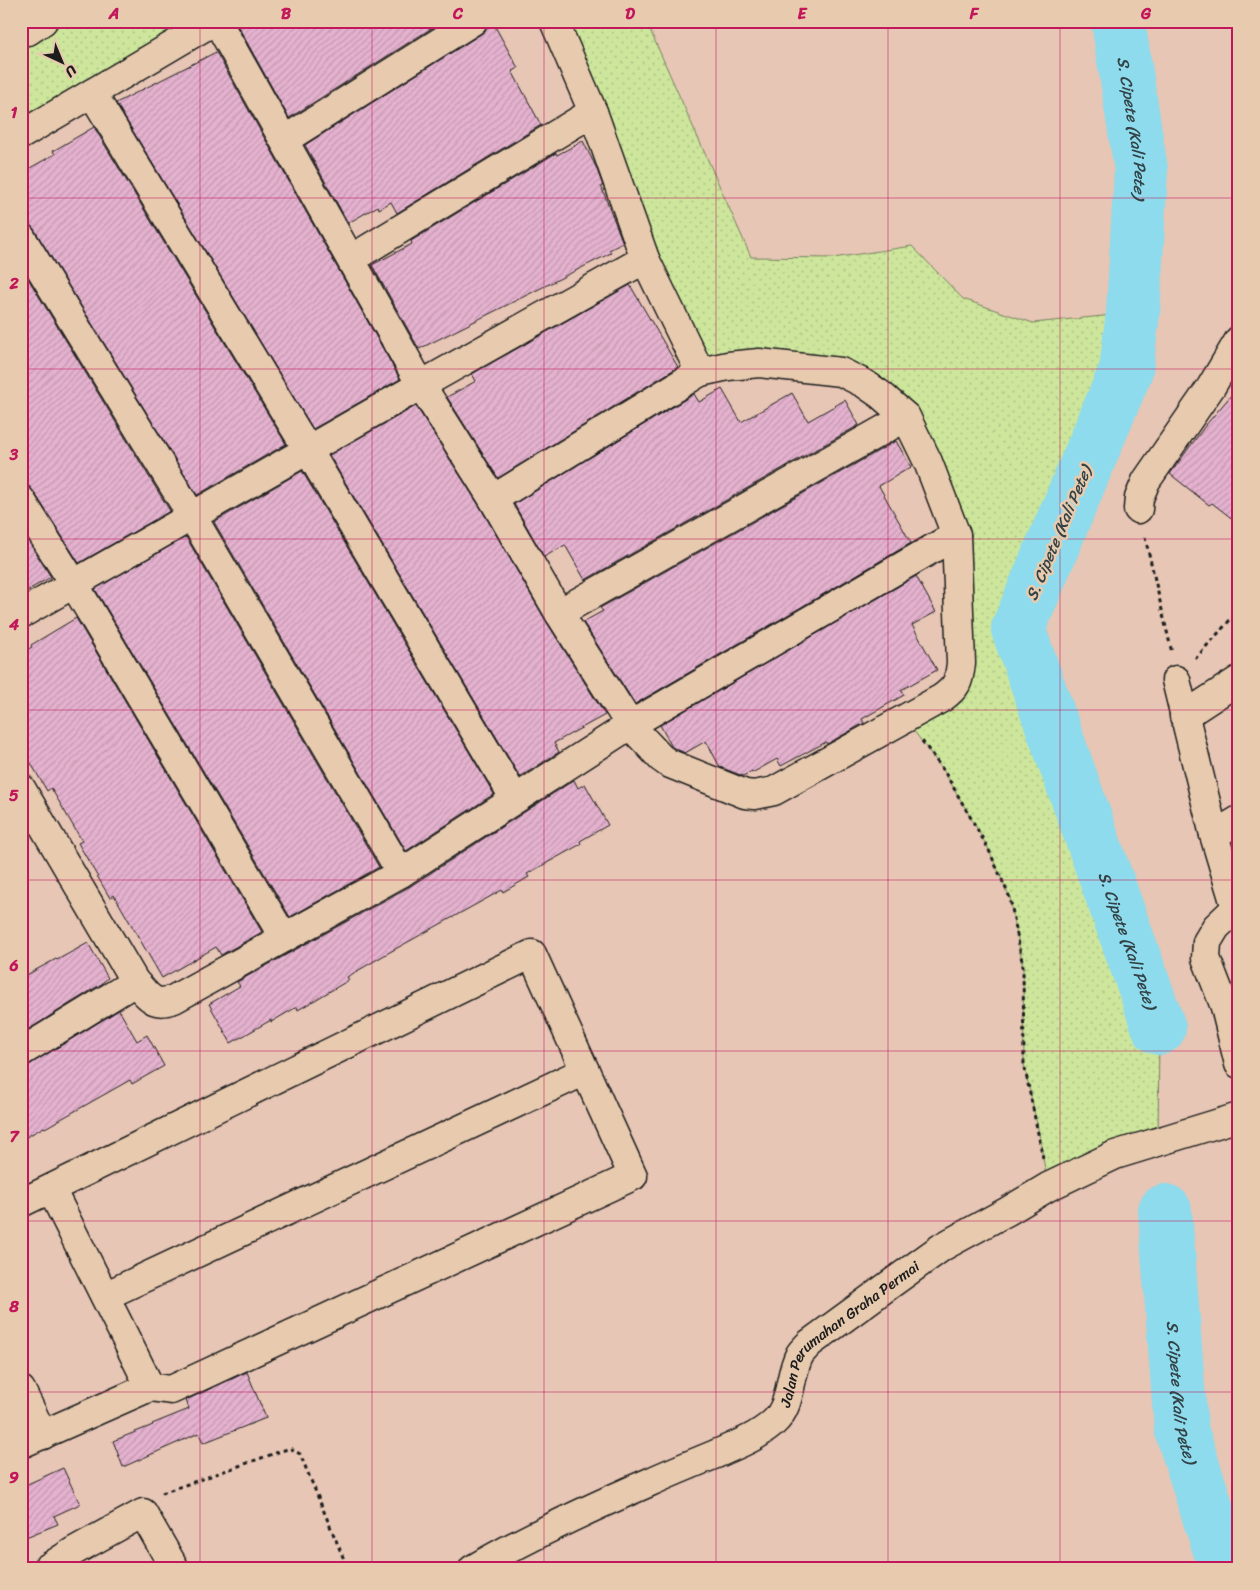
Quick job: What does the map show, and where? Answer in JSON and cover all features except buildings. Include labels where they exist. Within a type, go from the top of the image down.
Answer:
[{"type":"street","points":[[21,31],[28,31],[43,21]]},
{"type":"street","points":[[21,135],[214,21]]},
{"type":"street","points":[[218,21],[421,385],[493,499],[559,613],[630,725],[661,758],[668,763],[745,794],[755,795],[774,791],[942,698],[954,689],[960,675],[956,535],[928,462],[906,417],[881,395],[865,384],[841,372],[759,363],[728,366],[700,372],[493,499]]},
{"type":"street","points":[[284,140],[473,21]]},
{"type":"street","points":[[554,21],[593,112],[644,259],[700,372]]},
{"type":"street","points":[[92,93],[308,450],[515,799]]},
{"type":"street","points":[[351,259],[593,112]]},
{"type":"street","points":[[21,237],[192,516],[400,873]]},
{"type":"street","points":[[21,614],[644,259]]},
{"type":"street","points":[[1138,509],[1139,498],[1146,481],[1210,387],[1239,340]]},
{"type":"street","points":[[559,613],[906,417]]},
{"type":"street","points":[[21,500],[74,584],[284,938]]},
{"type":"street","points":[[21,788],[135,982],[153,1000],[163,1003],[174,999],[400,873],[630,725],[956,535]]},
{"type":"street","points":[[1174,668],[1214,835],[1237,911],[1216,928],[1207,942],[1206,958],[1221,996],[1239,1064]]},
{"type":"street","points":[[1184,716],[1239,680]]},
{"type":"street","points":[[1214,835],[1239,820]]},
{"type":"street","points":[[21,1203],[532,954],[633,1176],[171,1390],[150,1386],[32,1439],[21,1390]]},
{"type":"street","points":[[21,1052],[135,982]]},
{"type":"street","points":[[105,1296],[585,1071]]},
{"type":"street","name":"Jalan Perumahan Graha Permai","points":[[473,1569],[561,1523],[649,1482],[740,1444],[758,1434],[774,1422],[781,1413],[789,1395],[796,1364],[801,1353],[810,1343],[936,1252],[1048,1187],[1115,1155],[1235,1118]]},
{"type":"street","points":[[50,1189],[150,1386]]},
{"type":"street","points":[[46,1569],[74,1551],[143,1513],[175,1569]]},
{"type":"path","points":[[1138,509],[1174,668]]},
{"type":"path","points":[[1204,650],[1239,610]]},
{"type":"path","points":[[905,719],[944,771],[988,848],[1010,898],[1023,966],[1024,1064],[1048,1187]]},
{"type":"path","points":[[143,1513],[145,1502],[155,1496],[290,1448],[300,1454],[348,1569]]},
{"type":"green space","points":[[21,21],[214,21],[21,135]]},
{"type":"green space","points":[[554,21],[646,21],[751,257],[833,258],[912,246],[963,299],[1033,323],[1133,313],[1126,370],[1018,629],[1159,1028],[1158,1141],[1048,1187],[1024,1064],[1023,966],[1010,898],[988,848],[944,771],[905,719],[954,689],[956,535],[928,462],[865,384],[700,372]]},
{"type":"waterway","name":"S. Cipete (Kali Pete)","points":[[1118,21],[1141,170],[1133,313],[1126,370],[1018,629],[1159,1028]]},
{"type":"waterway","name":"S. Cipete (Kali Pete)","points":[[1165,1211],[1181,1429],[1226,1569]]}]
